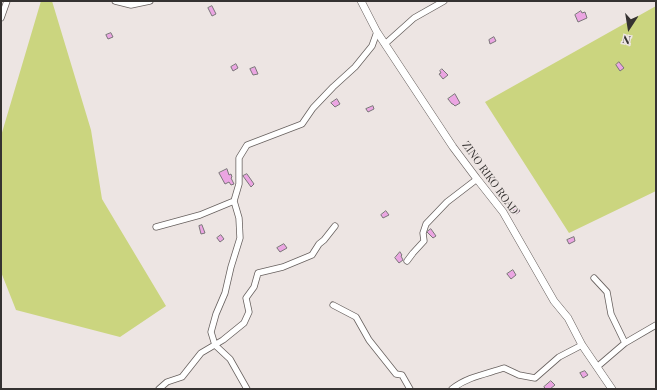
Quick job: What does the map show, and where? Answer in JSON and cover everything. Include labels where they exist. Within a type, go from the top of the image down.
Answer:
[{"type":"street","points":[[1,18],[7,1]]},
{"type":"street","points":[[116,1],[131,5],[150,1]]},
{"type":"street","name":"ZINO RIKO ROAD","points":[[361,1],[377,32],[453,147],[503,212],[554,301],[568,318],[582,344],[612,389]]},
{"type":"street","points":[[385,44],[414,18],[444,1]]},
{"type":"street","points":[[247,389],[230,359],[215,344],[211,332],[216,314],[225,293],[240,238],[239,218],[234,201],[239,184],[239,158],[246,145],[302,124],[313,108],[333,87],[355,68],[372,46],[377,32]]},
{"type":"street","points":[[407,262],[424,241],[423,233],[426,224],[447,202],[477,180]]},
{"type":"street","points":[[156,226],[178,222],[200,215],[234,201]]},
{"type":"street","points":[[159,389],[166,382],[182,377],[201,353],[223,340],[244,323],[249,312],[246,298],[254,286],[258,273],[283,268],[312,255],[319,244],[335,226]]},
{"type":"street","points":[[594,278],[607,292],[611,314],[625,342]]},
{"type":"street","points":[[333,305],[356,317],[369,340],[396,374],[402,375],[410,389]]},
{"type":"street","points":[[598,367],[625,342],[656,325]]},
{"type":"street","points":[[452,389],[469,379],[504,368],[535,378],[559,357],[582,344]]},
{"type":"green space","points":[[41,1],[52,1],[91,130],[102,199],[166,306],[120,337],[16,310],[1,272],[1,136]]},
{"type":"green space","points":[[656,6],[656,191],[569,233],[485,102]]},
{"type":"building","points":[[212,6],[216,14],[212,16],[208,8]]},
{"type":"building","points":[[581,11],[582,13],[585,12],[587,18],[578,22],[575,15]]},
{"type":"building","points":[[111,33],[113,37],[108,39],[106,35]]},
{"type":"building","points":[[494,37],[496,41],[490,44],[489,40]]},
{"type":"building","points":[[619,62],[624,68],[620,71],[616,65]]},
{"type":"building","points":[[236,64],[238,68],[233,71],[231,67]]},
{"type":"building","points":[[255,67],[258,74],[253,75],[250,69]]},
{"type":"building","points":[[442,69],[448,75],[443,79],[439,74],[441,73],[440,71]]},
{"type":"building","points":[[455,94],[460,103],[455,106],[448,99]]},
{"type":"building","points":[[337,99],[340,104],[335,107],[331,103]]},
{"type":"building","points":[[373,106],[374,109],[368,112],[366,109]]},
{"type":"building","points":[[227,169],[229,175],[231,174],[234,184],[231,185],[229,182],[225,184],[219,173]]},
{"type":"building","points":[[247,174],[254,184],[251,187],[243,176]]},
{"type":"building","points":[[516,206],[520,211],[516,214],[512,208]]},
{"type":"building","points":[[386,211],[389,215],[383,218],[381,215]]},
{"type":"building","points":[[202,225],[205,233],[201,234],[199,226]]},
{"type":"building","points":[[431,229],[436,236],[433,238],[427,232]]},
{"type":"building","points":[[221,235],[224,239],[220,242],[217,238]]},
{"type":"building","points":[[574,237],[575,241],[569,244],[567,240]]},
{"type":"building","points":[[284,244],[287,248],[280,252],[277,248]]},
{"type":"building","points":[[400,252],[403,260],[399,263],[395,258]]},
{"type":"building","points":[[513,270],[516,275],[511,279],[507,274]]},
{"type":"building","points":[[585,371],[588,375],[583,378],[580,373]]},
{"type":"building","points":[[551,381],[555,385],[550,389],[546,389],[544,387]]}]
